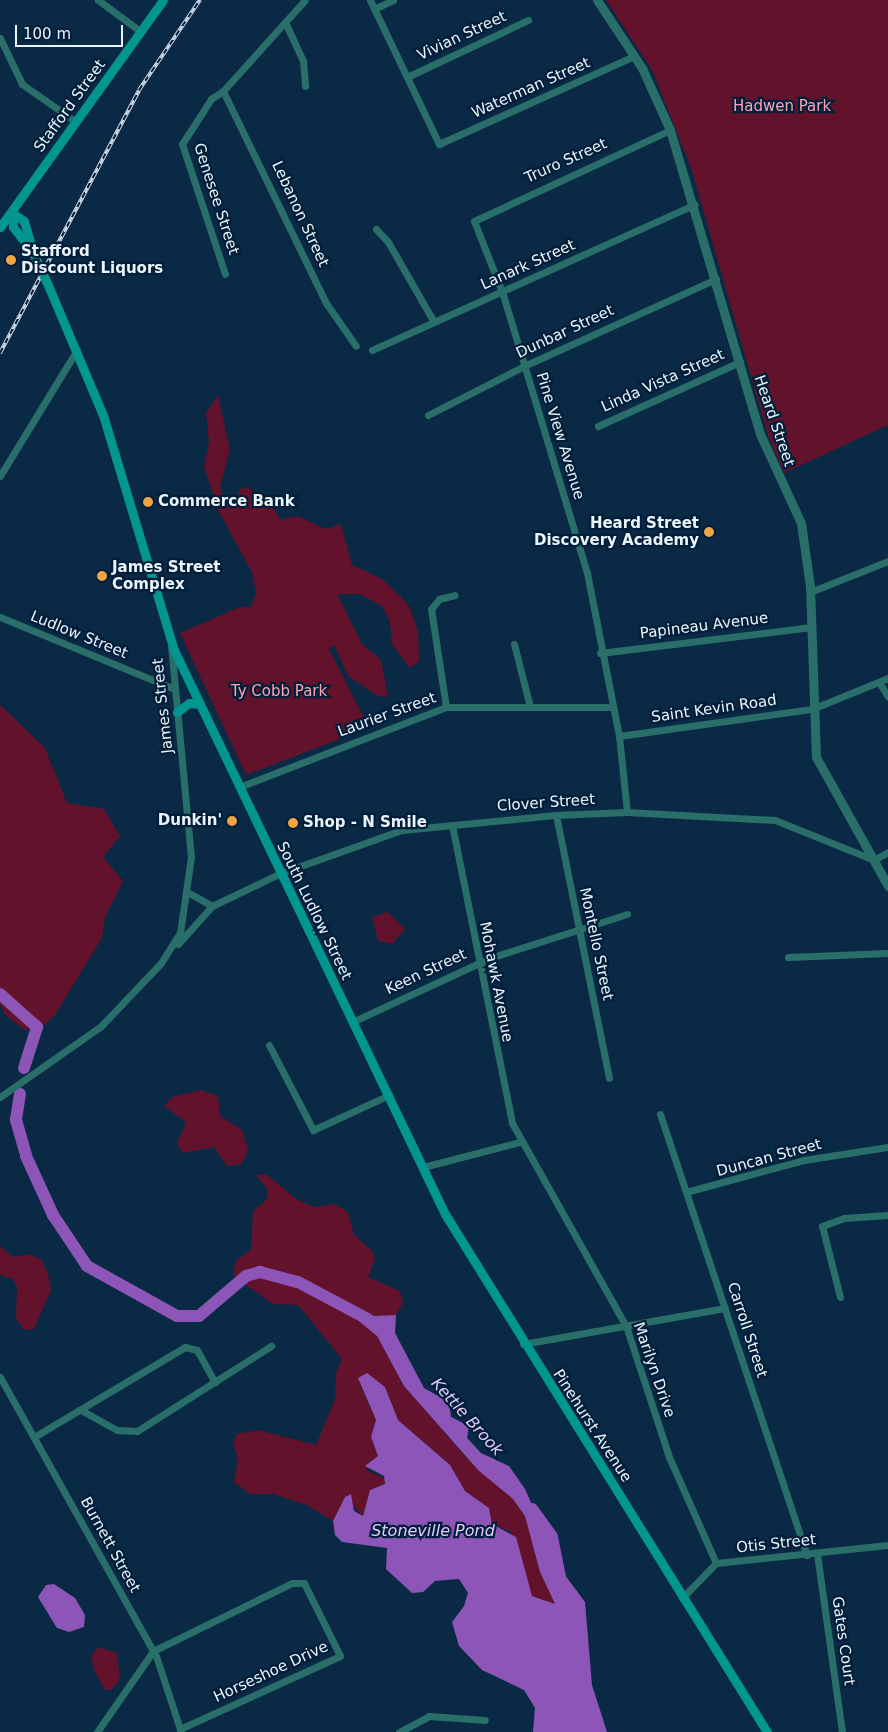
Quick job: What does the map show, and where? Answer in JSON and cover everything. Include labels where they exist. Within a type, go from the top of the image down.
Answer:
[{"type":"main road","name":"Stafford Street","points":[[4,219],[163,0]]},
{"type":"main road","name":"James Street","points":[[4,219],[24,221],[33,253],[77,350],[103,415],[170,639]]},
{"type":"main road","name":"South Ludlow Street","points":[[170,639],[404,1128]]},
{"type":"main road","points":[[177,712],[189,702],[200,704]]},
{"type":"main road","name":"Pinehurst Avenue","points":[[404,1128],[462,1245],[767,1732]]},
{"type":"street","points":[[98,0],[140,31]]},
{"type":"street","name":"Genesee Street","points":[[226,274],[182,144],[211,99],[223,91],[305,0]]},
{"type":"street","points":[[370,0],[407,77]]},
{"type":"street","points":[[374,9],[393,0]]},
{"type":"street","name":"Heard Street","points":[[597,0],[634,56],[670,130],[695,204],[760,434],[805,537],[810,592],[812,709],[819,767],[888,886]]},
{"type":"street","name":"Vivian Street","points":[[407,77],[528,20]]},
{"type":"street","points":[[285,22],[303,61],[305,86]]},
{"type":"street","points":[[0,38],[22,84],[76,122]]},
{"type":"street","name":"Waterman Street","points":[[407,77],[439,144],[634,56]]},
{"type":"street","name":"Lebanon Street","points":[[223,91],[326,303],[356,346]]},
{"type":"street","name":"Truro Street","points":[[474,221],[670,130]]},
{"type":"street","name":"Lanark Street","points":[[372,350],[695,204]]},
{"type":"street","name":"Pine View Avenue","points":[[474,221],[502,292],[587,573],[600,653],[619,736],[627,812]]},
{"type":"street","points":[[376,229],[388,242],[434,322]]},
{"type":"street","name":"Dunbar Street","points":[[428,414],[524,366],[716,279]]},
{"type":"street","points":[[0,476],[77,350]]},
{"type":"street","name":"Linda Vista Street","points":[[598,426],[740,362]]},
{"type":"street","points":[[810,592],[888,561]]},
{"type":"street","points":[[446,707],[431,609],[439,599],[455,595]]},
{"type":"street","name":"Ludlow Street","points":[[0,617],[175,689]]},
{"type":"street","name":"Papineau Avenue","points":[[600,653],[811,627]]},
{"type":"street","name":"James Street","points":[[0,1097],[94,1032],[170,954],[183,926],[189,893],[190,838],[170,639]]},
{"type":"street","points":[[514,644],[530,707]]},
{"type":"street","name":"Saint Kevin Road","points":[[619,736],[812,709],[888,678]]},
{"type":"street","points":[[879,682],[888,698]]},
{"type":"street","name":"Laurier Street","points":[[239,786],[446,707],[612,708]]},
{"type":"street","name":"Clover Street","points":[[170,954],[212,906],[281,873],[389,833],[556,815],[627,812],[775,820],[874,860]]},
{"type":"street","name":"Montello Street","points":[[556,815],[610,1078]]},
{"type":"street","name":"Mohawk Avenue","points":[[452,825],[506,1100],[520,1142]]},
{"type":"street","points":[[874,860],[888,852]]},
{"type":"street","points":[[189,893],[212,906]]},
{"type":"street","name":"Keen Street","points":[[352,1022],[479,963],[627,914]]},
{"type":"street","points":[[788,957],[888,952]]},
{"type":"street","points":[[269,1045],[313,1130],[389,1095]]},
{"type":"street","name":"Carroll Street","points":[[660,1114],[807,1555]]},
{"type":"street","points":[[423,1167],[520,1142]]},
{"type":"street","name":"Marilyn Drive","points":[[520,1142],[626,1326],[669,1457],[716,1563]]},
{"type":"street","name":"Duncan Street","points":[[686,1192],[804,1160],[888,1147]]},
{"type":"street","points":[[840,1297],[822,1226],[844,1218],[888,1215]]},
{"type":"street","points":[[523,1344],[725,1308]]},
{"type":"street","points":[[81,1410],[117,1430],[137,1431],[271,1346]]},
{"type":"street","points":[[34,1437],[186,1347],[197,1350],[215,1382]]},
{"type":"street","name":"Burnett Street","points":[[0,1377],[153,1651],[180,1730]]},
{"type":"street","name":"Otis Street","points":[[682,1598],[716,1563],[817,1554],[888,1545]]},
{"type":"street","name":"Gates Court","points":[[817,1554],[842,1732]]},
{"type":"street","name":"Horseshoe Drive","points":[[153,1651],[299,1581],[340,1656],[180,1730]]},
{"type":"street","points":[[97,1732],[153,1651]]},
{"type":"street","points":[[398,1732],[429,1716],[485,1720]]},
{"type":"green space","name":"Hadwen Park","points":[[606,0],[888,0],[888,425],[784,473],[768,435],[691,168],[652,70]]},
{"type":"green space","name":"Ty Cobb Park","points":[[218,395],[230,449],[220,487],[226,504],[236,504],[240,489],[247,487],[271,504],[280,520],[298,516],[325,529],[341,524],[352,565],[382,579],[401,597],[410,608],[418,631],[419,661],[410,668],[392,644],[390,623],[383,607],[360,594],[337,594],[362,644],[381,660],[388,697],[378,696],[348,676],[334,645],[329,649],[369,728],[246,775],[180,633],[240,607],[251,607],[256,593],[252,572],[219,512],[204,467],[209,442],[206,413]]},
{"type":"green space","points":[[0,705],[45,748],[67,803],[104,809],[120,836],[103,857],[123,881],[105,917],[102,938],[55,1015],[43,1026],[25,1030],[5,1015],[0,1004]]},
{"type":"green space","points":[[388,912],[405,929],[392,944],[378,941],[372,917]]},
{"type":"green space","points":[[201,1090],[218,1096],[220,1116],[242,1130],[248,1150],[242,1164],[227,1166],[214,1147],[183,1153],[177,1144],[186,1122],[164,1106],[172,1097]]},
{"type":"green space","points":[[266,1174],[296,1199],[314,1207],[334,1204],[348,1212],[354,1235],[372,1251],[375,1259],[368,1277],[400,1291],[403,1303],[396,1315],[374,1316],[356,1309],[349,1313],[377,1336],[404,1386],[464,1455],[513,1499],[525,1516],[540,1572],[555,1604],[532,1596],[511,1532],[492,1524],[481,1502],[465,1491],[450,1465],[398,1420],[385,1387],[360,1385],[376,1420],[371,1437],[378,1456],[366,1470],[386,1479],[385,1484],[370,1490],[363,1516],[345,1497],[333,1521],[307,1505],[273,1494],[250,1494],[234,1482],[238,1459],[233,1442],[237,1434],[258,1430],[316,1445],[335,1399],[336,1373],[342,1359],[298,1305],[273,1304],[234,1276],[235,1262],[251,1249],[253,1211],[267,1199],[267,1188],[256,1175]]},
{"type":"green space","points":[[0,1246],[13,1257],[28,1254],[42,1260],[48,1274],[51,1290],[34,1329],[24,1330],[16,1318],[17,1287],[13,1279],[0,1275]]},
{"type":"green space","points":[[98,1647],[117,1653],[120,1680],[111,1690],[105,1690],[94,1670],[91,1656]]},
{"type":"water","name":"Stoneville Pond","points":[[356,1309],[374,1316],[396,1315],[395,1333],[424,1388],[449,1402],[451,1417],[469,1426],[467,1438],[481,1453],[509,1466],[525,1489],[559,1567],[585,1602],[592,1685],[607,1732],[533,1732],[535,1708],[524,1690],[482,1670],[459,1646],[452,1622],[464,1606],[468,1593],[459,1579],[435,1581],[423,1592],[412,1593],[386,1569],[387,1548],[342,1542],[335,1535],[333,1521],[345,1497],[351,1494],[354,1511],[363,1516],[370,1490],[385,1484],[384,1476],[365,1466],[378,1456],[371,1437],[376,1420],[358,1378],[367,1373],[385,1387],[398,1420],[450,1465],[465,1491],[489,1508],[492,1524],[516,1537],[532,1596],[555,1604],[540,1572],[525,1516],[513,1499],[478,1470],[404,1386],[377,1336],[349,1313]]},
{"type":"water","points":[[54,1584],[75,1598],[85,1615],[84,1627],[69,1632],[57,1628],[38,1597],[46,1585]]},
{"type":"waterway","name":"Kettle Brook","points":[[0,994],[37,1027],[24,1068]]},
{"type":"waterway","name":"Kettle Brook","points":[[20,1094],[16,1120],[26,1156],[53,1215],[87,1266],[177,1316],[199,1316],[246,1276],[260,1272],[298,1282],[368,1319]]},
{"type":"waterway","name":"Kettle Brook","points":[[532,1509],[552,1537],[561,1582]]},
{"type":"railway","points":[[0,353],[139,90],[200,0]]},
{"type":"place","name":"Stafford Discount Liquors","points":[[11,260]]},
{"type":"place","name":"Commerce Bank","points":[[148,502]]},
{"type":"place","name":"Heard Street Discovery Academy","points":[[709,532]]},
{"type":"place","name":"James Street Complex","points":[[102,576]]},
{"type":"place","name":"Dunkin'","points":[[232,821]]},
{"type":"place","name":"Shop - N Smile","points":[[293,823]]}]
